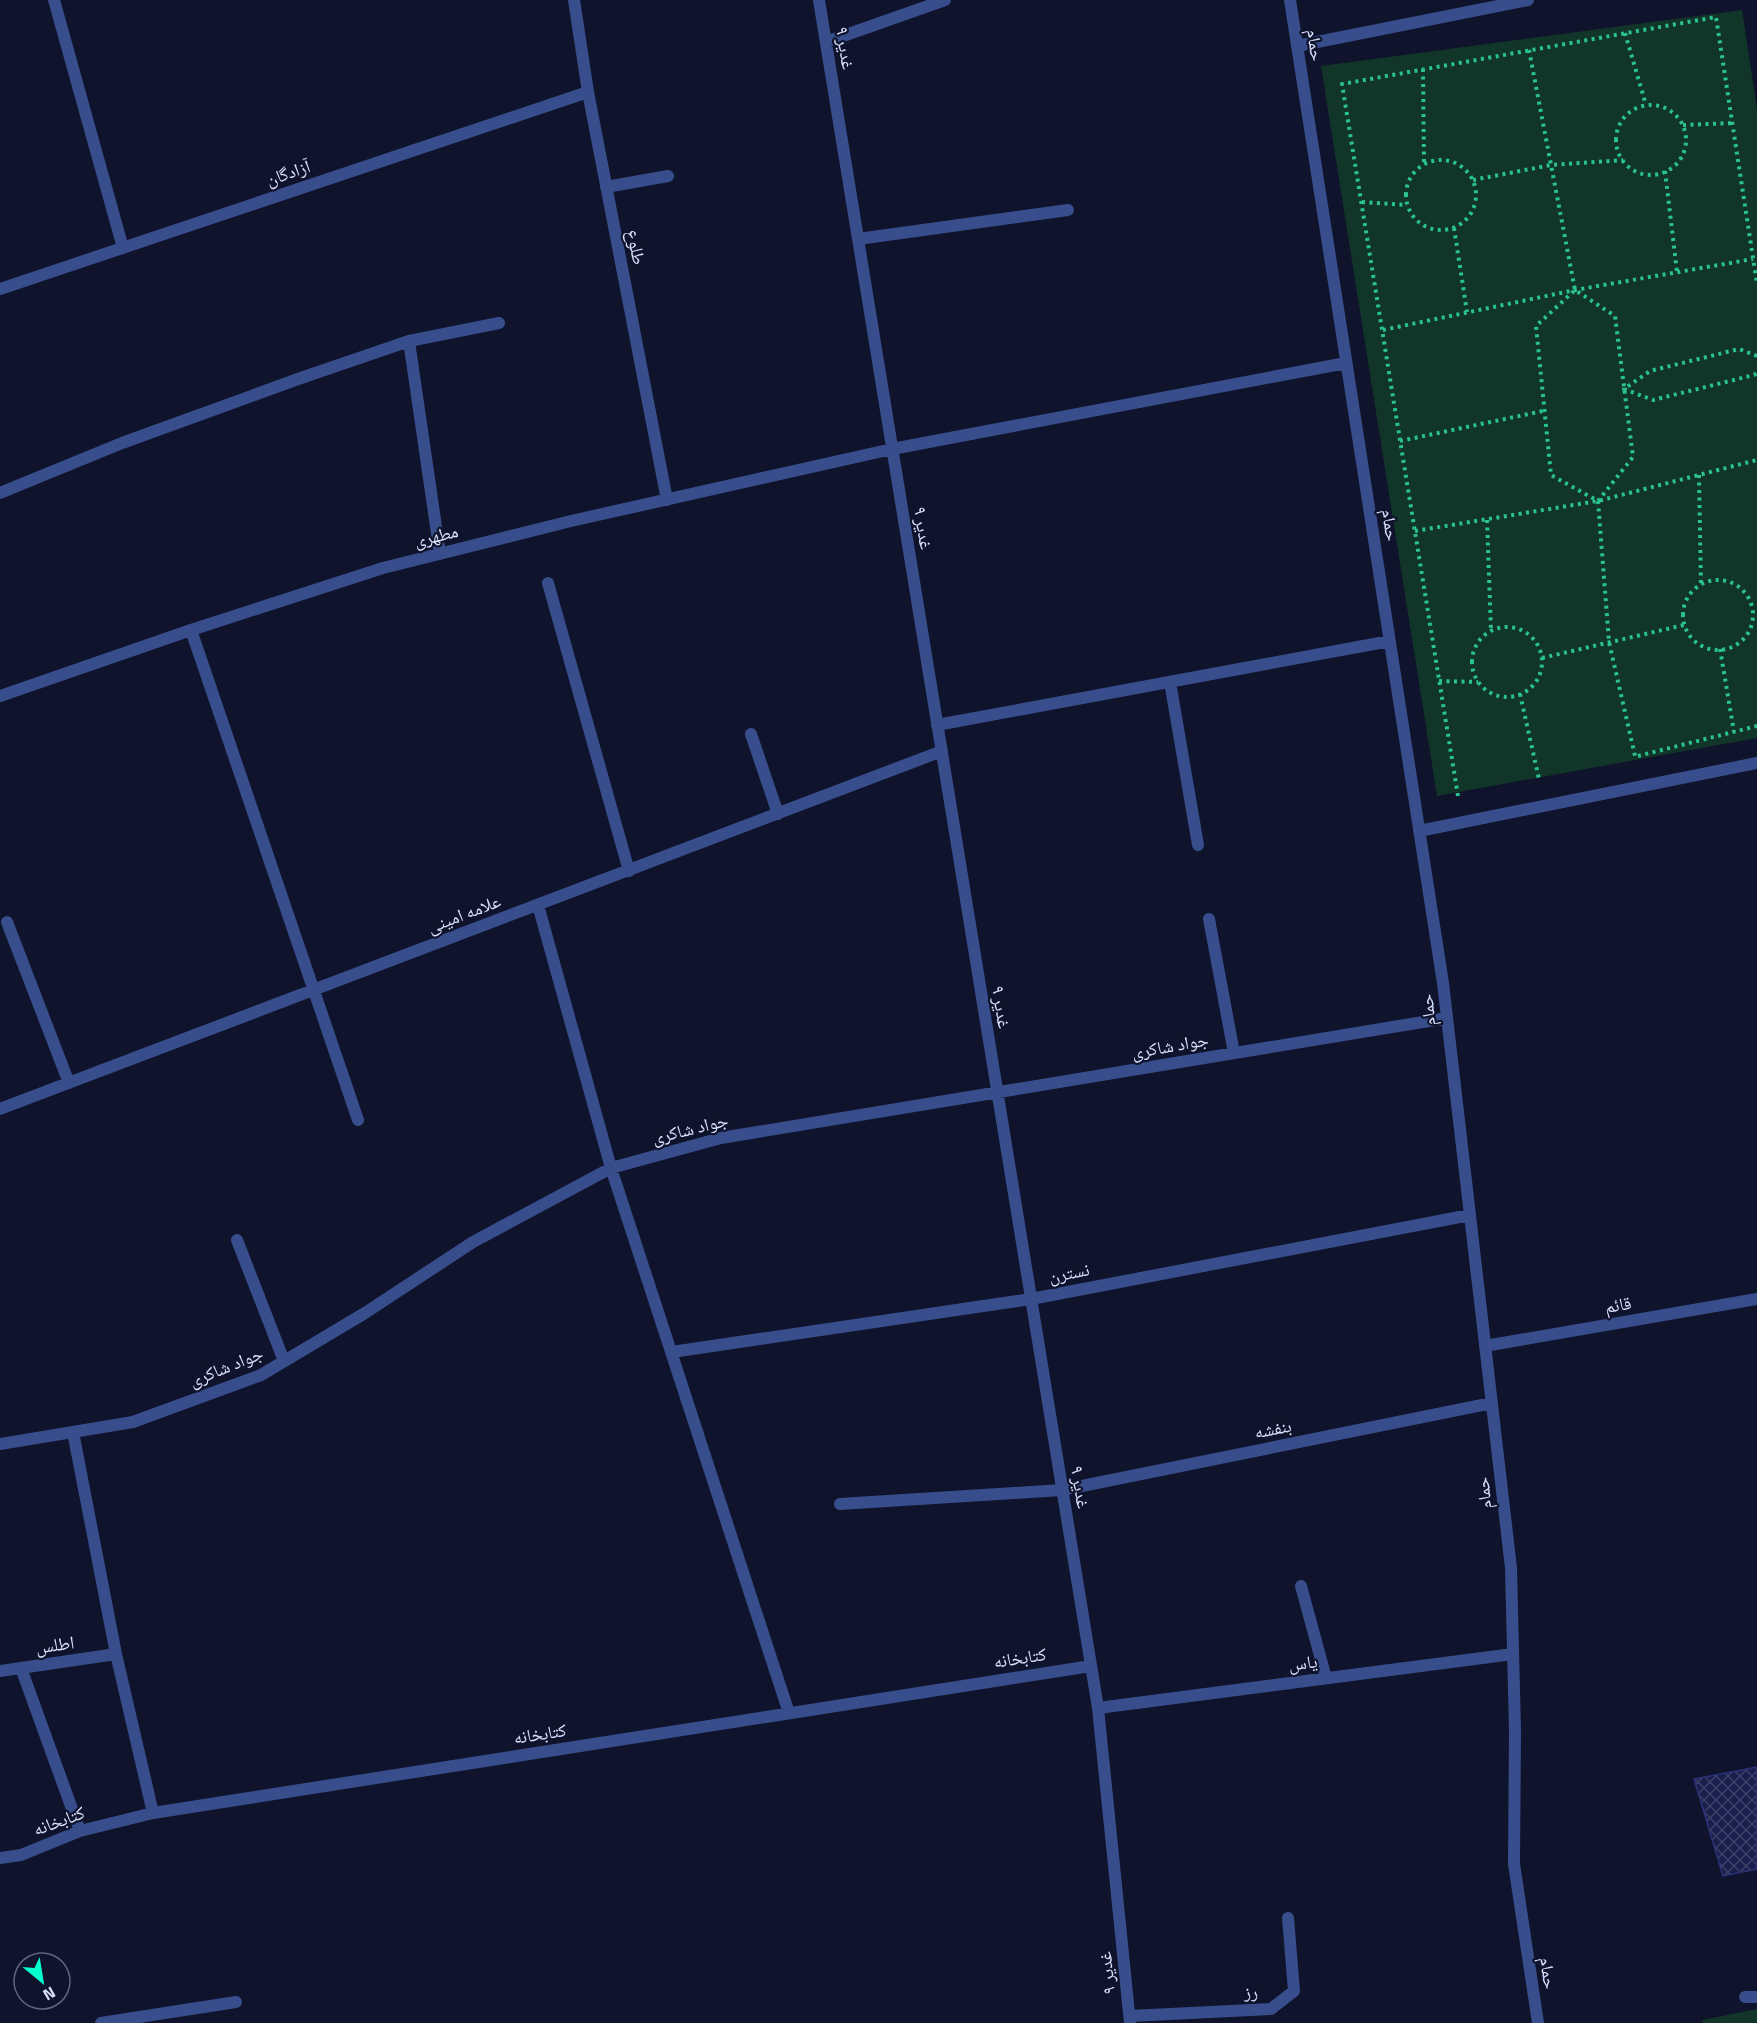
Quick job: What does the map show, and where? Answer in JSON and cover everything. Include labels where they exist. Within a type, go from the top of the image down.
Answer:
[{"type":"street","points":[[54,0],[123,248]]},
{"type":"street","name":"طلوع","points":[[574,0],[588,92],[667,500]]},
{"type":"street","name":"غدیر ۹","points":[[819,0],[1098,1708],[1130,2019]]},
{"type":"street","points":[[826,42],[945,0]]},
{"type":"street","name":"حمام","points":[[1290,0],[1447,1018],[1511,1568],[1514,1654],[1514,1864],[1538,2023]]},
{"type":"street","points":[[1297,46],[1528,0]]},
{"type":"street","name":"آزادگان","points":[[0,289],[588,92]]},
{"type":"street","points":[[606,187],[669,176]]},
{"type":"street","points":[[858,239],[1068,210]]},
{"type":"street","points":[[0,493],[122,443],[409,341],[499,323]]},
{"type":"street","points":[[409,341],[440,554]]},
{"type":"street","name":"مطهری","points":[[0,696],[191,630],[383,568],[571,521],[892,450],[1346,363]]},
{"type":"street","points":[[548,583],[629,871]]},
{"type":"street","points":[[191,630],[358,1119]]},
{"type":"street","points":[[938,725],[1390,641]]},
{"type":"street","points":[[1170,682],[1198,844]]},
{"type":"street","points":[[751,734],[777,814]]},
{"type":"street","name":"علامه امینی","points":[[0,1109],[942,751]]},
{"type":"street","points":[[1419,831],[1757,763]]},
{"type":"street","points":[[538,905],[612,1168],[789,1713]]},
{"type":"street","points":[[1209,919],[1234,1053]]},
{"type":"street","points":[[7,922],[69,1083]]},
{"type":"street","name":"جواد شاکری","points":[[0,1444],[133,1422],[261,1375],[364,1313],[473,1242],[612,1168],[721,1138],[1447,1018]]},
{"type":"street","name":"نسترن","points":[[672,1352],[1031,1299],[1470,1215]]},
{"type":"street","points":[[237,1240],[284,1361]]},
{"type":"street","name":"قائم","points":[[1485,1346],[1757,1299]]},
{"type":"street","name":"بنفشه","points":[[840,1504],[1062,1490],[1492,1403]]},
{"type":"street","points":[[72,1432],[116,1654],[153,1813]]},
{"type":"street","points":[[1301,1586],[1326,1678]]},
{"type":"street","name":"اطلس","points":[[0,1671],[116,1654]]},
{"type":"street","name":"یاس","points":[[1098,1708],[1514,1654]]},
{"type":"street","name":"کتابخانه","points":[[0,1858],[21,1855],[80,1831],[153,1813],[1091,1666]]},
{"type":"street","points":[[21,1668],[80,1831]]},
{"type":"street","name":"رز","points":[[1130,2019],[1271,2009],[1294,1991],[1288,1918]]},
{"type":"street","points":[[101,2023],[236,2002]]},
{"type":"path","points":[[1459,799],[1342,84],[1716,17],[1757,284]]},
{"type":"path","points":[[1625,33],[1646,105]]},
{"type":"path","points":[[1529,50],[1575,290],[1615,316],[1633,457],[1598,501],[1609,642],[1635,756]]},
{"type":"path","points":[[1423,69],[1424,164]]},
{"type":"path","points":[[1646,105],[1668,108],[1677,115],[1683,125],[1686,147],[1674,166],[1654,175],[1642,174],[1623,160],[1616,137],[1625,116],[1635,109],[1646,105]]},
{"type":"path","points":[[1683,125],[1732,123]]},
{"type":"path","points":[[1446,160],[1467,171],[1473,180],[1476,191],[1471,213],[1454,228],[1431,229],[1421,224],[1412,215],[1407,205],[1408,182],[1415,171],[1424,164],[1446,160]]},
{"type":"path","points":[[1473,180],[1551,165],[1623,160]]},
{"type":"path","points":[[1665,171],[1677,272]]},
{"type":"path","points":[[1362,202],[1407,205]]},
{"type":"path","points":[[1454,228],[1467,312]]},
{"type":"path","points":[[1382,330],[1575,290],[1753,259]]},
{"type":"path","points":[[1575,290],[1536,326],[1543,411],[1551,475],[1598,501]]},
{"type":"path","points":[[1624,389],[1650,371],[1661,368],[1739,349],[1757,356]]},
{"type":"path","points":[[1624,389],[1653,400],[1757,373]]},
{"type":"path","points":[[1400,441],[1543,411]]},
{"type":"path","points":[[1415,531],[1598,501],[1757,460]]},
{"type":"path","points":[[1699,475],[1701,584]]},
{"type":"path","points":[[1487,519],[1491,631]]},
{"type":"path","points":[[1712,580],[1723,580],[1743,590],[1749,600],[1752,622],[1741,641],[1731,647],[1708,648],[1697,643],[1689,635],[1684,625],[1685,601],[1701,584],[1712,580]]},
{"type":"path","points":[[1749,600],[1757,598]]},
{"type":"path","points":[[1542,658],[1684,625]]},
{"type":"path","points":[[1502,627],[1513,627],[1533,638],[1542,658],[1537,679],[1530,688],[1509,697],[1497,696],[1487,691],[1478,682],[1473,671],[1474,648],[1481,638],[1502,627]]},
{"type":"path","points":[[1720,649],[1734,732]]},
{"type":"path","points":[[1439,681],[1478,682]]},
{"type":"path","points":[[1520,694],[1539,780]]},
{"type":"path","points":[[1624,759],[1757,726]]},
{"type":"path","points":[[1528,783],[1550,777]]},
{"type":"green space","points":[[1742,10],[1757,109],[1757,738],[1437,796],[1321,66]]},
{"type":"green space","points":[[1757,2009],[1757,2023],[1703,2023],[1702,2020]]},
{"type":"building","points":[[1757,1767],[1757,1869],[1723,1876],[1694,1779]]}]
